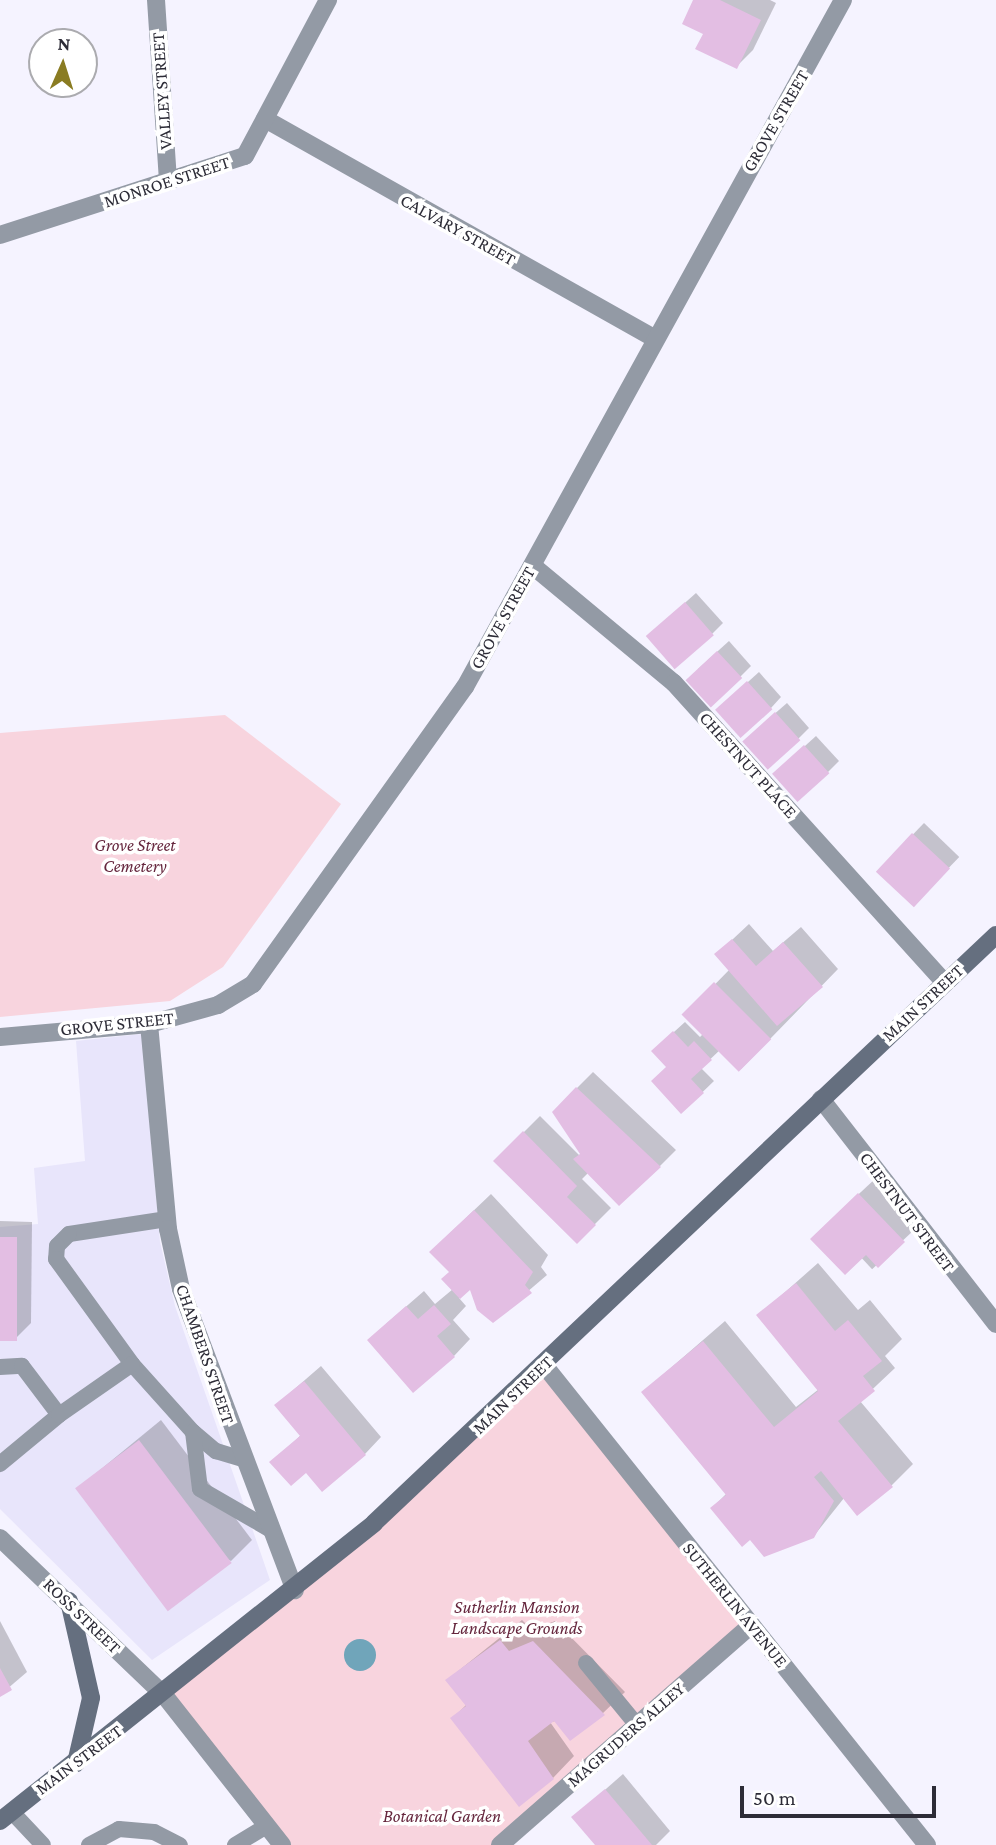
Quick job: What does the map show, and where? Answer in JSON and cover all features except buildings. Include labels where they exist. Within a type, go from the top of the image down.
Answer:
[{"type":"main road","name":"MAIN STREET","points":[[6,1816],[295,1590],[544,1364],[996,935]]},
{"type":"main road","points":[[69,1601],[91,1698],[76,1763]]},
{"type":"street","name":"VALLEY STREET","points":[[156,0],[168,182]]},
{"type":"street","name":"MONROE STREET","points":[[0,235],[245,156],[328,0]]},
{"type":"street","name":"GROVE STREET","points":[[0,1037],[149,1024],[218,1005],[253,984],[465,687],[533,566],[653,338],[843,0]]},
{"type":"street","name":"CALVARY STREET","points":[[265,119],[653,338]]},
{"type":"street","name":"CHESTNUT PLACE","points":[[533,566],[674,683],[945,983]]},
{"type":"street","name":"CHAMBERS STREET","points":[[149,1024],[167,1219],[189,1315],[295,1590]]},
{"type":"street","name":"CHESTNUT STREET","points":[[821,1099],[996,1324]]},
{"type":"street","name":"SUTHERLIN AVENUE","points":[[544,1364],[927,1845]]},
{"type":"street","name":"ROSS STREET","points":[[0,1538],[69,1601],[164,1695],[282,1845]]},
{"type":"street","name":"MAGRUDERS ALLEY","points":[[500,1845],[751,1625]]},
{"type":"lane","points":[[167,1219],[69,1234],[57,1246],[56,1259],[70,1285],[132,1364],[193,1432],[216,1451],[243,1459]]},
{"type":"lane","points":[[0,1464],[59,1415],[132,1364]]},
{"type":"lane","points":[[0,1367],[22,1366],[59,1415]]},
{"type":"lane","points":[[193,1432],[200,1489],[271,1530]]},
{"type":"lane","points":[[586,1663],[638,1725]]},
{"type":"lane","points":[[6,1816],[43,1845]]},
{"type":"lane","points":[[235,1845],[267,1826]]},
{"type":"lane","points":[[89,1845],[119,1829],[153,1832],[180,1845]]},
{"type":"shaded area","points":[[142,1034],[160,1242],[175,1306],[270,1580],[152,1660],[0,1509],[0,1227],[38,1224],[34,1168],[85,1161],[76,1041]]},
{"type":"green space","name":"Grove Street Cemetery","points":[[225,715],[341,804],[223,967],[170,1001],[0,1017],[0,733]]},
{"type":"green space","name":"Sutherlin Mansion Landscape Grounds","points":[[544,1365],[751,1625],[512,1845],[282,1845],[164,1695]]},
{"type":"water","points":[[360,1639],[371,1644],[376,1655],[371,1666],[360,1671],[349,1666],[344,1655],[349,1644]]},
{"type":"park label","name":"Botanical Garden","points":[[442,1816]]}]
